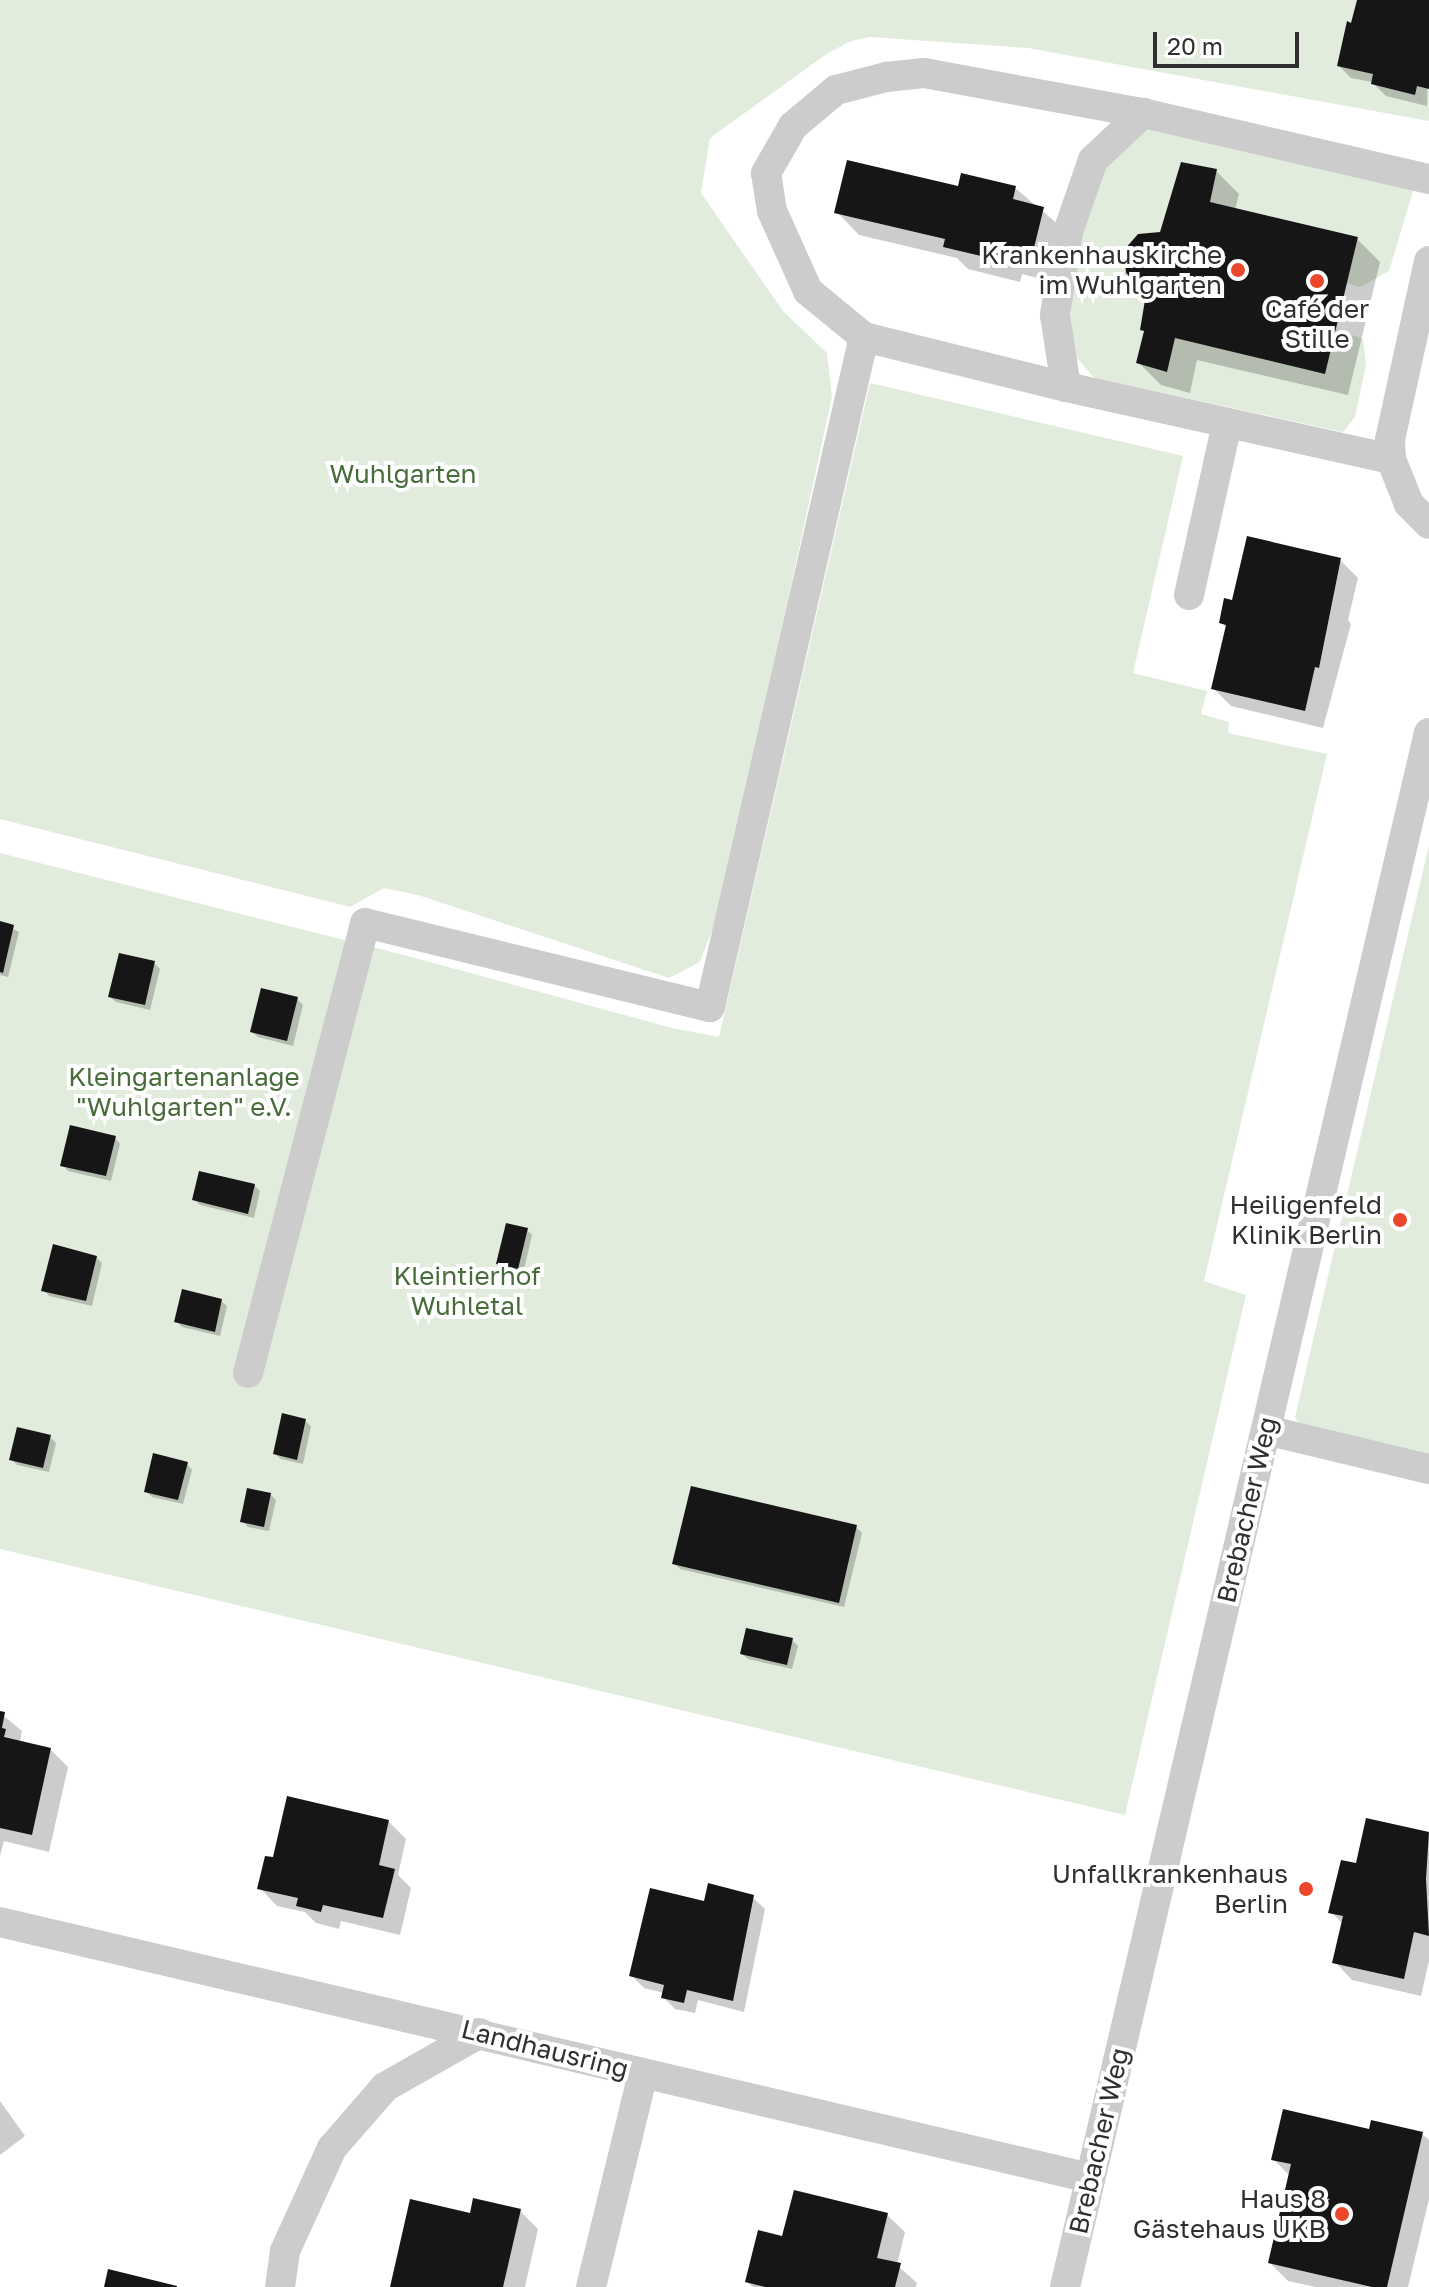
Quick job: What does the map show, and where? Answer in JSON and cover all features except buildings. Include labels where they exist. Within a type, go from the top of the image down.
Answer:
[{"type":"lane","points":[[1391,459],[1066,387],[864,337],[808,291],[772,211],[766,173],[793,126],[836,90],[886,77],[924,73],[1143,113],[1429,179]]},
{"type":"lane","points":[[1066,387],[1055,315],[1068,232],[1093,160],[1143,113]]},
{"type":"lane","points":[[1429,261],[1390,440],[1391,459],[1409,504],[1429,524]]},
{"type":"lane","points":[[248,1373],[365,923],[710,1007],[864,337]]},
{"type":"lane","points":[[1189,595],[1227,423]]},
{"type":"lane","name":"Brebacher Weg","points":[[1065,2287],[1429,733]]},
{"type":"lane","points":[[1266,1430],[1429,1469]]},
{"type":"lane","name":"Landhausring","points":[[0,1922],[1090,2178]]},
{"type":"lane","points":[[280,2287],[285,2251],[332,2148],[385,2087],[480,2033]]},
{"type":"lane","points":[[591,2287],[643,2073]]},
{"type":"green space","name":"Wuhlgarten","points":[[0,0],[1429,0],[1429,121],[1028,48],[870,37],[851,41],[828,53],[710,138],[701,193],[783,311],[827,353],[832,397],[721,907],[700,962],[669,978],[418,895],[384,888],[350,907],[0,819]]},
{"type":"green space","points":[[1144,123],[1405,184],[1413,191],[1389,271],[1360,287],[1347,283],[1358,237],[1210,202],[1217,169],[1182,162],[1160,232],[1138,234],[1124,250],[1126,273],[1138,285],[1147,288],[1141,330],[1144,331],[1136,363],[1167,372],[1175,338],[1325,373],[1336,329],[1363,339],[1366,365],[1355,417],[1343,432],[1094,378],[1072,352],[1069,338],[1076,241],[1096,180]]},
{"type":"green space","points":[[870,383],[1183,456],[1133,673],[1207,691],[1201,714],[1229,722],[1228,733],[1327,754],[1204,1281],[1246,1295],[1125,1815],[0,1549],[0,853],[404,955],[672,1028],[719,1037]]},
{"type":"green space","name":"Heiligenfeld Klinik Berlin","points":[[1429,845],[1429,1457],[1301,1427],[1295,1417]]},
{"type":"place","name":"Krankenhauskirche im Wuhlgarten","points":[[1238,270]]},
{"type":"place","name":"Café der Stille","points":[[1317,281]]},
{"type":"place","name":"Heiligenfeld Klinik Berlin","points":[[1400,1220]]},
{"type":"place","name":"Unfallkrankenhaus Berlin","points":[[1306,1889]]},
{"type":"place","name":"Haus 8 Gästehaus UKB","points":[[1342,2214]]},
{"type":"park label","name":"Kleingartenanlage \"Wuhlgarten\" e.V.","points":[[184,1092]]},
{"type":"park label","name":"Kleintierhof Wuhletal","points":[[467,1291]]}]
